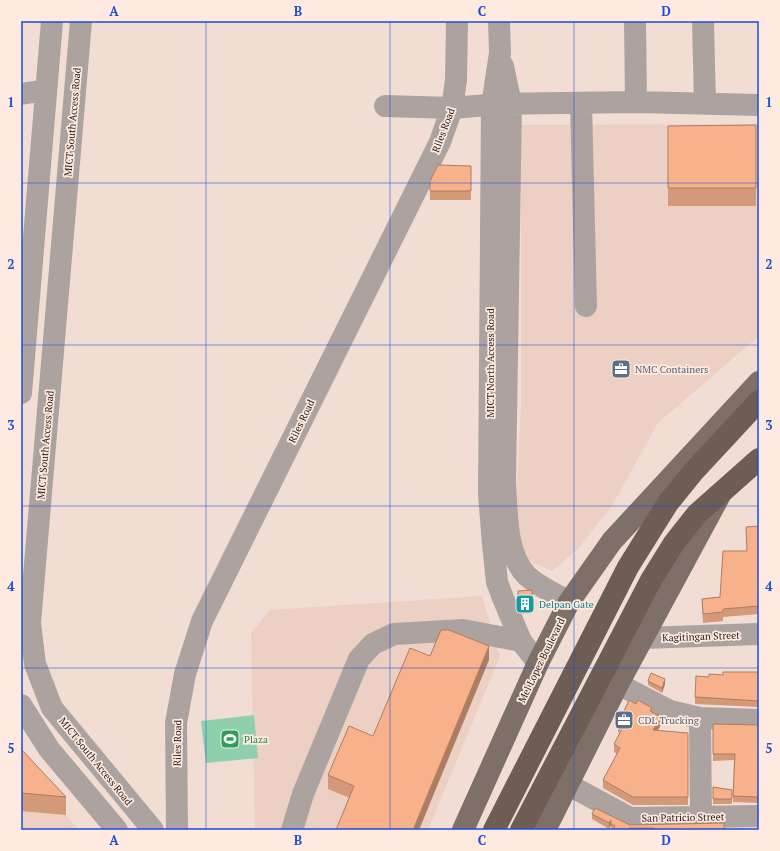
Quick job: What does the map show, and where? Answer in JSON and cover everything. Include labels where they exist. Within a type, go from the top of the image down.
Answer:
[{"type":"highway","points":[[494,830],[628,567],[673,497],[693,472],[759,401]]},
{"type":"highway","points":[[521,830],[652,580],[674,543],[697,514],[759,459]]},
{"type":"main road","name":"Mel Lopez Boulevard","points":[[463,830],[538,663],[570,602],[612,541],[759,382]]},
{"type":"main road","points":[[545,830],[618,684],[720,495]]},
{"type":"street","points":[[21,393],[52,21]]},
{"type":"street","name":"MICT South Access Road","points":[[81,21],[29,524],[30,623],[35,664],[52,708],[153,830]]},
{"type":"street","name":"Riles Road","points":[[176,830],[176,723],[185,674],[202,622],[437,149],[452,108],[456,80],[457,21]]},
{"type":"street","name":"MICT North Access Road","points":[[500,21],[504,481],[509,538],[517,559],[526,575],[536,583],[570,602]]},
{"type":"street","points":[[635,21],[636,102]]},
{"type":"street","points":[[703,21],[705,104]]},
{"type":"street","points":[[21,94],[46,90]]},
{"type":"street","points":[[385,106],[452,108],[501,105],[636,102],[759,105]]},
{"type":"street","points":[[581,103],[586,306]]},
{"type":"street","name":"MICT North Access Road","points":[[501,105],[489,494],[497,582],[520,641],[538,663]]},
{"type":"street","points":[[292,830],[303,794],[359,659],[373,644],[394,634],[464,630],[520,641]]},
{"type":"street","name":"Kagitingan Street","points":[[643,638],[759,634]]},
{"type":"street","points":[[618,684],[670,711],[700,718],[759,720]]},
{"type":"street","points":[[21,705],[49,748],[117,830]]},
{"type":"street","points":[[700,718],[701,817]]},
{"type":"street","points":[[49,748],[71,731]]},
{"type":"street","name":"San Patricio Street","points":[[567,784],[630,818],[759,816]]},
{"type":"shaded area","name":"NMC Containers","points":[[759,124],[759,336],[658,423],[613,504],[578,549],[552,571],[527,560],[516,518],[521,403],[521,125]]},
{"type":"shaded area","points":[[482,596],[500,656],[428,830],[255,830],[251,633],[270,610]]},
{"type":"shaded area","points":[[21,767],[66,815],[79,830],[21,830]]},
{"type":"green space","name":"Plaza","points":[[254,715],[258,758],[206,763],[201,721]]},
{"type":"building","points":[[756,125],[756,188],[668,188],[668,126]]},
{"type":"building","points":[[438,165],[471,166],[471,191],[430,191],[430,181]]},
{"type":"building","points":[[759,526],[759,606],[723,609],[723,612],[703,614],[702,599],[720,597],[723,551],[747,551],[746,527]]},
{"type":"building","name":"Delpan Gate","points":[[532,590],[533,608],[523,609],[518,598],[518,591]]},
{"type":"building","points":[[441,630],[449,630],[489,646],[413,830],[336,830],[354,786],[328,775],[349,726],[373,736],[410,648],[430,656]]},
{"type":"building","points":[[723,672],[759,672],[759,701],[695,697],[696,676],[709,677],[709,674],[723,675]]},
{"type":"building","points":[[651,673],[665,679],[662,688],[648,681]]},
{"type":"building","points":[[629,700],[636,704],[638,700],[652,708],[650,711],[661,717],[653,730],[688,733],[688,797],[633,797],[603,780],[620,748],[614,744],[623,727],[618,724]]},
{"type":"building","points":[[713,724],[759,725],[759,797],[733,796],[735,754],[713,754]]},
{"type":"building","points":[[21,749],[66,797],[21,793]]},
{"type":"building","points":[[713,787],[732,790],[732,799],[713,799]]},
{"type":"building","points":[[595,808],[630,825],[724,823],[724,830],[654,830],[654,828],[629,828],[629,830],[614,830],[615,826],[611,824],[611,820],[609,823],[592,814]]},
{"type":"place","name":"NMC Containers","points":[[621,369]]},
{"type":"place","name":"Delpan Gate","points":[[525,604]]},
{"type":"place","name":"CDL Trucking","points":[[624,720]]},
{"type":"place","name":"Plaza","points":[[230,739]]}]
